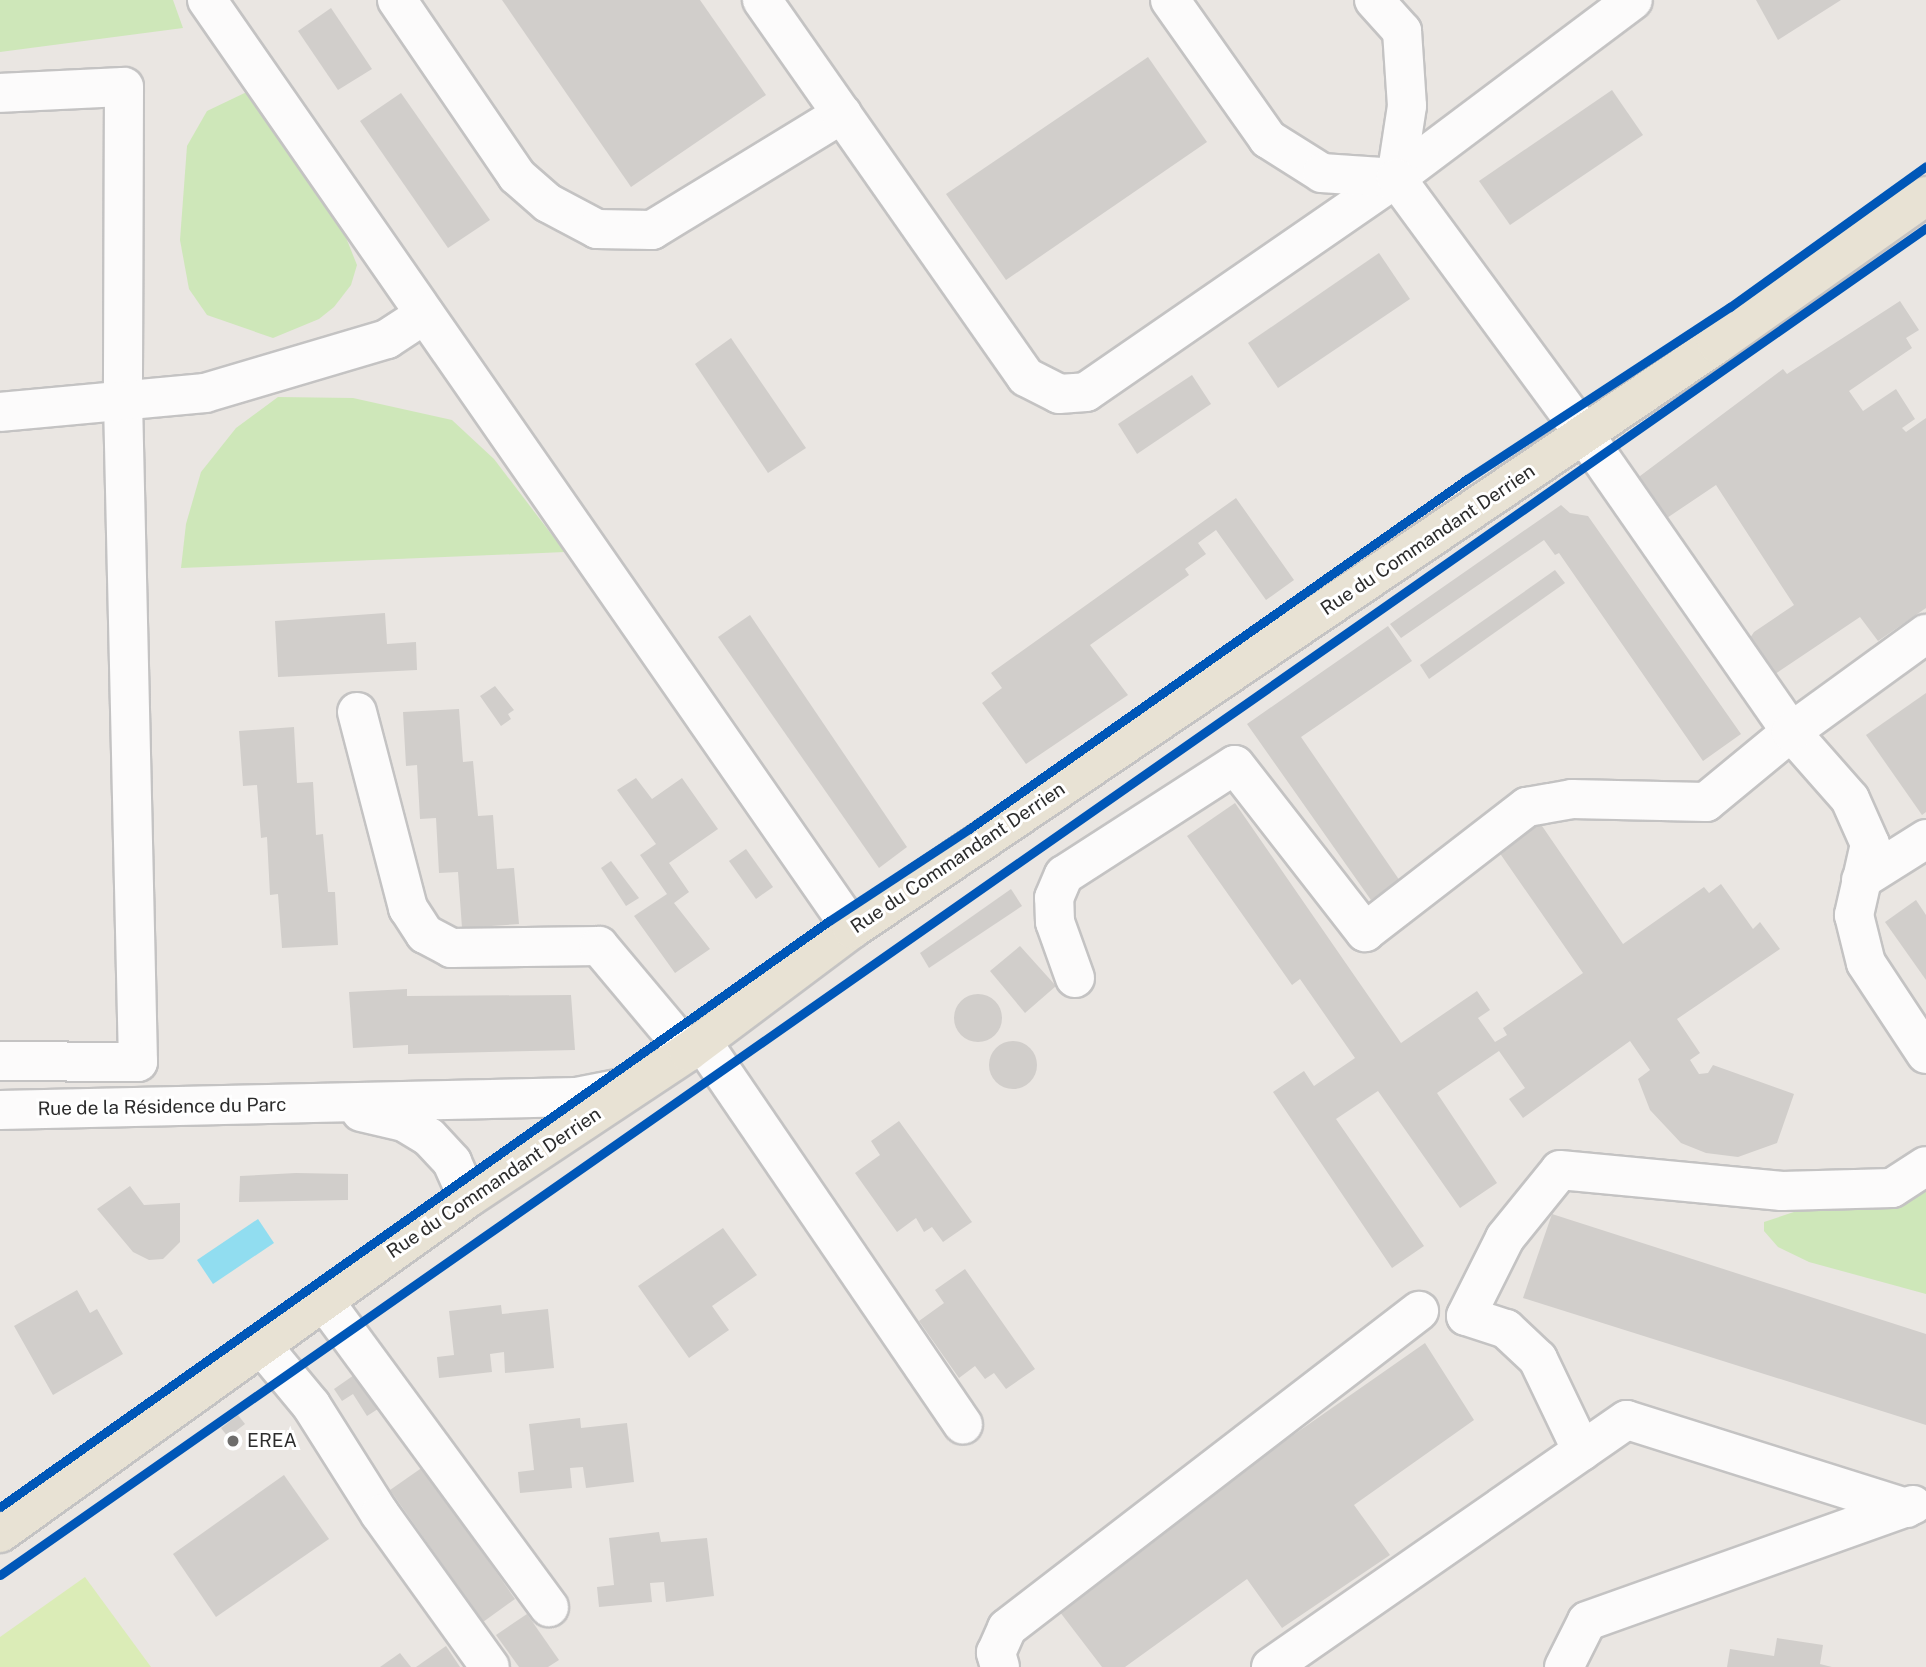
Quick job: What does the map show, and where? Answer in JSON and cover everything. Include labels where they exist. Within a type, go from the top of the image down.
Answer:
[{"type":"main road","name":"Rue du Commandant Derrien","points":[[0,1533],[468,1198],[695,1047],[852,929],[1584,434],[1926,196]]},
{"type":"street","points":[[207,0],[852,929]]},
{"type":"street","points":[[397,0],[517,176],[548,203],[597,229],[652,230],[842,114]]},
{"type":"street","points":[[762,0],[1026,376],[1059,394],[1086,392],[1396,178],[1633,0]]},
{"type":"street","points":[[1170,0],[1268,139],[1322,173],[1396,178]]},
{"type":"street","points":[[1374,0],[1402,30],[1406,106],[1396,178],[1584,434],[1791,732],[1850,799],[1870,844],[1854,915],[1866,963],[1926,1054]]},
{"type":"street","points":[[0,93],[124,87],[123,401],[138,1062],[0,1061]]},
{"type":"street","points":[[0,412],[205,393],[387,338],[425,314]]},
{"type":"street","points":[[1075,978],[1055,922],[1054,898],[1064,875],[1235,765],[1365,932],[1527,807],[1572,799],[1706,802],[1791,732],[1926,634]]},
{"type":"street","points":[[357,712],[408,908],[425,934],[451,948],[599,946],[695,1047],[963,1425]]},
{"type":"street","points":[[1861,880],[1926,839]]},
{"type":"street","name":"Rue de la Résidence du Parc","points":[[0,1110],[324,1105],[577,1097],[643,1083]]},
{"type":"street","name":"Rue de la Résidence du Parc","points":[[324,1105],[415,1127],[452,1162],[468,1198]]},
{"type":"street","points":[[1582,1451],[1538,1359],[1506,1329],[1466,1316],[1505,1238],[1560,1170],[1782,1191],[1892,1188],[1926,1166]]},
{"type":"street","points":[[324,1301],[549,1607]]},
{"type":"street","points":[[1000,1667],[996,1653],[1007,1628],[1419,1311]]},
{"type":"street","points":[[262,1346],[312,1405],[380,1514],[490,1667]]},
{"type":"street","points":[[1270,1667],[1627,1420],[1916,1504]]},
{"type":"street","points":[[1564,1667],[1587,1621],[1916,1504]]},
{"type":"green space","points":[[0,0],[173,0],[183,28],[0,52]]},
{"type":"green space","points":[[253,89],[341,225],[357,265],[351,285],[334,307],[319,319],[273,338],[207,315],[189,289],[180,240],[187,146],[207,111]]},
{"type":"green space","points":[[278,397],[353,398],[452,420],[494,459],[565,552],[181,568],[186,524],[201,472],[236,428]]},
{"type":"green space","points":[[1926,1185],[1926,1294],[1809,1262],[1778,1247],[1764,1231],[1764,1222],[1818,1204]]},
{"type":"green space","points":[[85,1577],[151,1667],[0,1667],[0,1637]]},
{"type":"water","points":[[258,1219],[274,1243],[213,1284],[197,1260]]},
{"type":"building","points":[[502,0],[700,0],[766,95],[631,187]]},
{"type":"building","points":[[1756,0],[1841,0],[1778,40]]},
{"type":"building","points":[[331,8],[372,69],[338,90],[298,31]]},
{"type":"building","points":[[1148,57],[1207,142],[1006,280],[946,194]]},
{"type":"building","points":[[1612,90],[1643,135],[1510,225],[1479,181]]},
{"type":"building","points":[[401,93],[490,220],[448,248],[360,121]]},
{"type":"building","points":[[1379,253],[1410,299],[1278,388],[1248,343]]},
{"type":"building","points":[[1900,301],[1919,330],[1906,338],[1912,348],[1849,391],[1863,411],[1896,389],[1915,419],[1902,428],[1906,432],[1926,418],[1926,608],[1878,641],[1860,617],[1769,678],[1746,644],[1754,632],[1794,605],[1716,485],[1655,526],[1628,485],[1783,369],[1787,374]]},
{"type":"building","points":[[731,338],[806,448],[768,473],[695,364]]},
{"type":"building","points":[[1192,375],[1211,404],[1137,454],[1118,424]]},
{"type":"building","points":[[1236,498],[1294,580],[1266,600],[1216,530],[1198,543],[1206,554],[1185,569],[1189,575],[1090,645],[1128,695],[1026,764],[982,703],[1002,688],[991,673]]},
{"type":"building","points":[[1561,505],[1570,513],[1588,516],[1741,734],[1703,761],[1559,553],[1555,555],[1544,540],[1401,638],[1390,624]]},
{"type":"building","points":[[1555,570],[1565,583],[1429,679],[1420,665]]},
{"type":"building","points":[[385,613],[387,644],[416,642],[417,670],[278,677],[275,621]]},
{"type":"building","points":[[750,615],[907,847],[879,868],[718,637]]},
{"type":"building","points":[[1388,626],[1412,661],[1301,737],[1400,881],[1371,900],[1247,724]]},
{"type":"building","points":[[495,686],[514,710],[508,714],[511,719],[501,726],[480,696]]},
{"type":"building","points":[[1926,693],[1926,812],[1922,815],[1866,735]]},
{"type":"building","points":[[459,709],[463,762],[473,761],[478,816],[493,815],[497,869],[514,868],[519,924],[462,928],[458,872],[439,873],[436,818],[420,819],[417,765],[406,766],[403,712]]},
{"type":"building","points":[[294,727],[297,783],[313,782],[316,835],[323,834],[328,892],[335,892],[338,945],[282,948],[278,894],[270,895],[267,837],[261,838],[257,785],[243,786],[239,731]]},
{"type":"building","points":[[636,778],[652,799],[682,778],[718,829],[669,863],[689,892],[674,903],[710,949],[675,973],[634,916],[667,894],[640,855],[656,844],[617,790]]},
{"type":"building","points":[[1235,803],[1401,1043],[1477,991],[1490,1010],[1478,1018],[1495,1042],[1507,1035],[1503,1028],[1583,973],[1499,852],[1540,823],[1623,944],[1704,887],[1709,893],[1721,884],[1753,929],[1760,922],[1780,949],[1677,1019],[1700,1053],[1690,1060],[1699,1074],[1708,1073],[1713,1065],[1794,1094],[1777,1143],[1738,1157],[1706,1153],[1681,1143],[1650,1110],[1638,1079],[1650,1070],[1630,1041],[1523,1118],[1509,1099],[1525,1088],[1499,1051],[1437,1093],[1497,1183],[1460,1208],[1378,1091],[1336,1119],[1424,1246],[1392,1268],[1273,1092],[1304,1071],[1314,1086],[1355,1058],[1300,979],[1292,985],[1187,836]]},
{"type":"building","points":[[746,849],[773,887],[756,899],[729,861]]},
{"type":"building","points":[[611,861],[639,898],[626,906],[601,868]]},
{"type":"building","points":[[1011,889],[1022,906],[929,968],[920,953]]},
{"type":"building","points":[[1916,900],[1926,915],[1926,980],[1885,922]]},
{"type":"building","points":[[1020,946],[1056,986],[1025,1013],[990,971]]},
{"type":"building","points":[[407,989],[407,996],[571,995],[575,1050],[408,1054],[408,1045],[353,1048],[349,992]]},
{"type":"building","points":[[978,994],[995,1001],[1002,1018],[995,1035],[978,1042],[961,1035],[954,1018],[961,1001]]},
{"type":"building","points":[[1013,1041],[1030,1048],[1037,1065],[1030,1082],[1013,1089],[996,1082],[989,1065],[996,1048]]},
{"type":"building","points":[[899,1121],[972,1222],[943,1242],[932,1227],[924,1232],[916,1218],[897,1232],[855,1173],[880,1155],[871,1141]]},
{"type":"building","points":[[348,1174],[348,1200],[239,1202],[240,1176]]},
{"type":"building","points":[[130,1186],[144,1205],[180,1203],[180,1242],[163,1259],[149,1260],[133,1252],[97,1209]]},
{"type":"building","points":[[1552,1214],[1926,1334],[1926,1425],[1523,1298]]},
{"type":"building","points":[[723,1228],[757,1275],[712,1306],[729,1330],[689,1358],[638,1286]]},
{"type":"building","points":[[965,1269],[1035,1369],[1006,1389],[994,1373],[985,1379],[975,1366],[959,1378],[919,1321],[944,1303],[935,1290]]},
{"type":"building","points":[[77,1290],[90,1313],[97,1309],[123,1354],[53,1395],[14,1326]]},
{"type":"building","points":[[501,1305],[502,1314],[548,1309],[554,1368],[505,1373],[504,1352],[490,1354],[492,1372],[439,1378],[437,1357],[454,1355],[449,1311]]},
{"type":"building","points":[[1425,1343],[1474,1420],[1354,1505],[1390,1555],[1282,1628],[1247,1579],[1125,1667],[1102,1667],[1053,1603]]},
{"type":"building","points":[[357,1373],[381,1407],[367,1416],[353,1394],[342,1401],[334,1389]]},
{"type":"building","points":[[238,1415],[245,1424],[228,1437],[221,1428]]},
{"type":"building","points":[[580,1418],[581,1428],[627,1423],[634,1482],[586,1488],[583,1467],[570,1468],[572,1488],[520,1493],[518,1472],[534,1470],[529,1424]]},
{"type":"building","points":[[423,1467],[515,1599],[483,1622],[390,1490]]},
{"type":"building","points":[[284,1475],[329,1539],[216,1617],[173,1554]]},
{"type":"building","points":[[659,1532],[661,1542],[707,1538],[714,1596],[666,1602],[664,1582],[650,1583],[652,1602],[599,1607],[597,1587],[614,1585],[609,1538]]},
{"type":"building","points":[[527,1614],[559,1660],[548,1667],[519,1667],[496,1635]]},
{"type":"building","points":[[1777,1638],[1823,1645],[1820,1664],[1832,1667],[1727,1667],[1730,1649],[1774,1656]]},
{"type":"building","points":[[446,1646],[460,1667],[416,1667]]},
{"type":"building","points":[[400,1653],[411,1667],[380,1667]]},
{"type":"cycle path","points":[[0,1507],[829,921],[969,829],[1467,479],[1730,307],[1926,166]]},
{"type":"cycle path","points":[[0,1575],[1926,228]]},
{"type":"place","name":"EREA","points":[[233,1441]]}]
